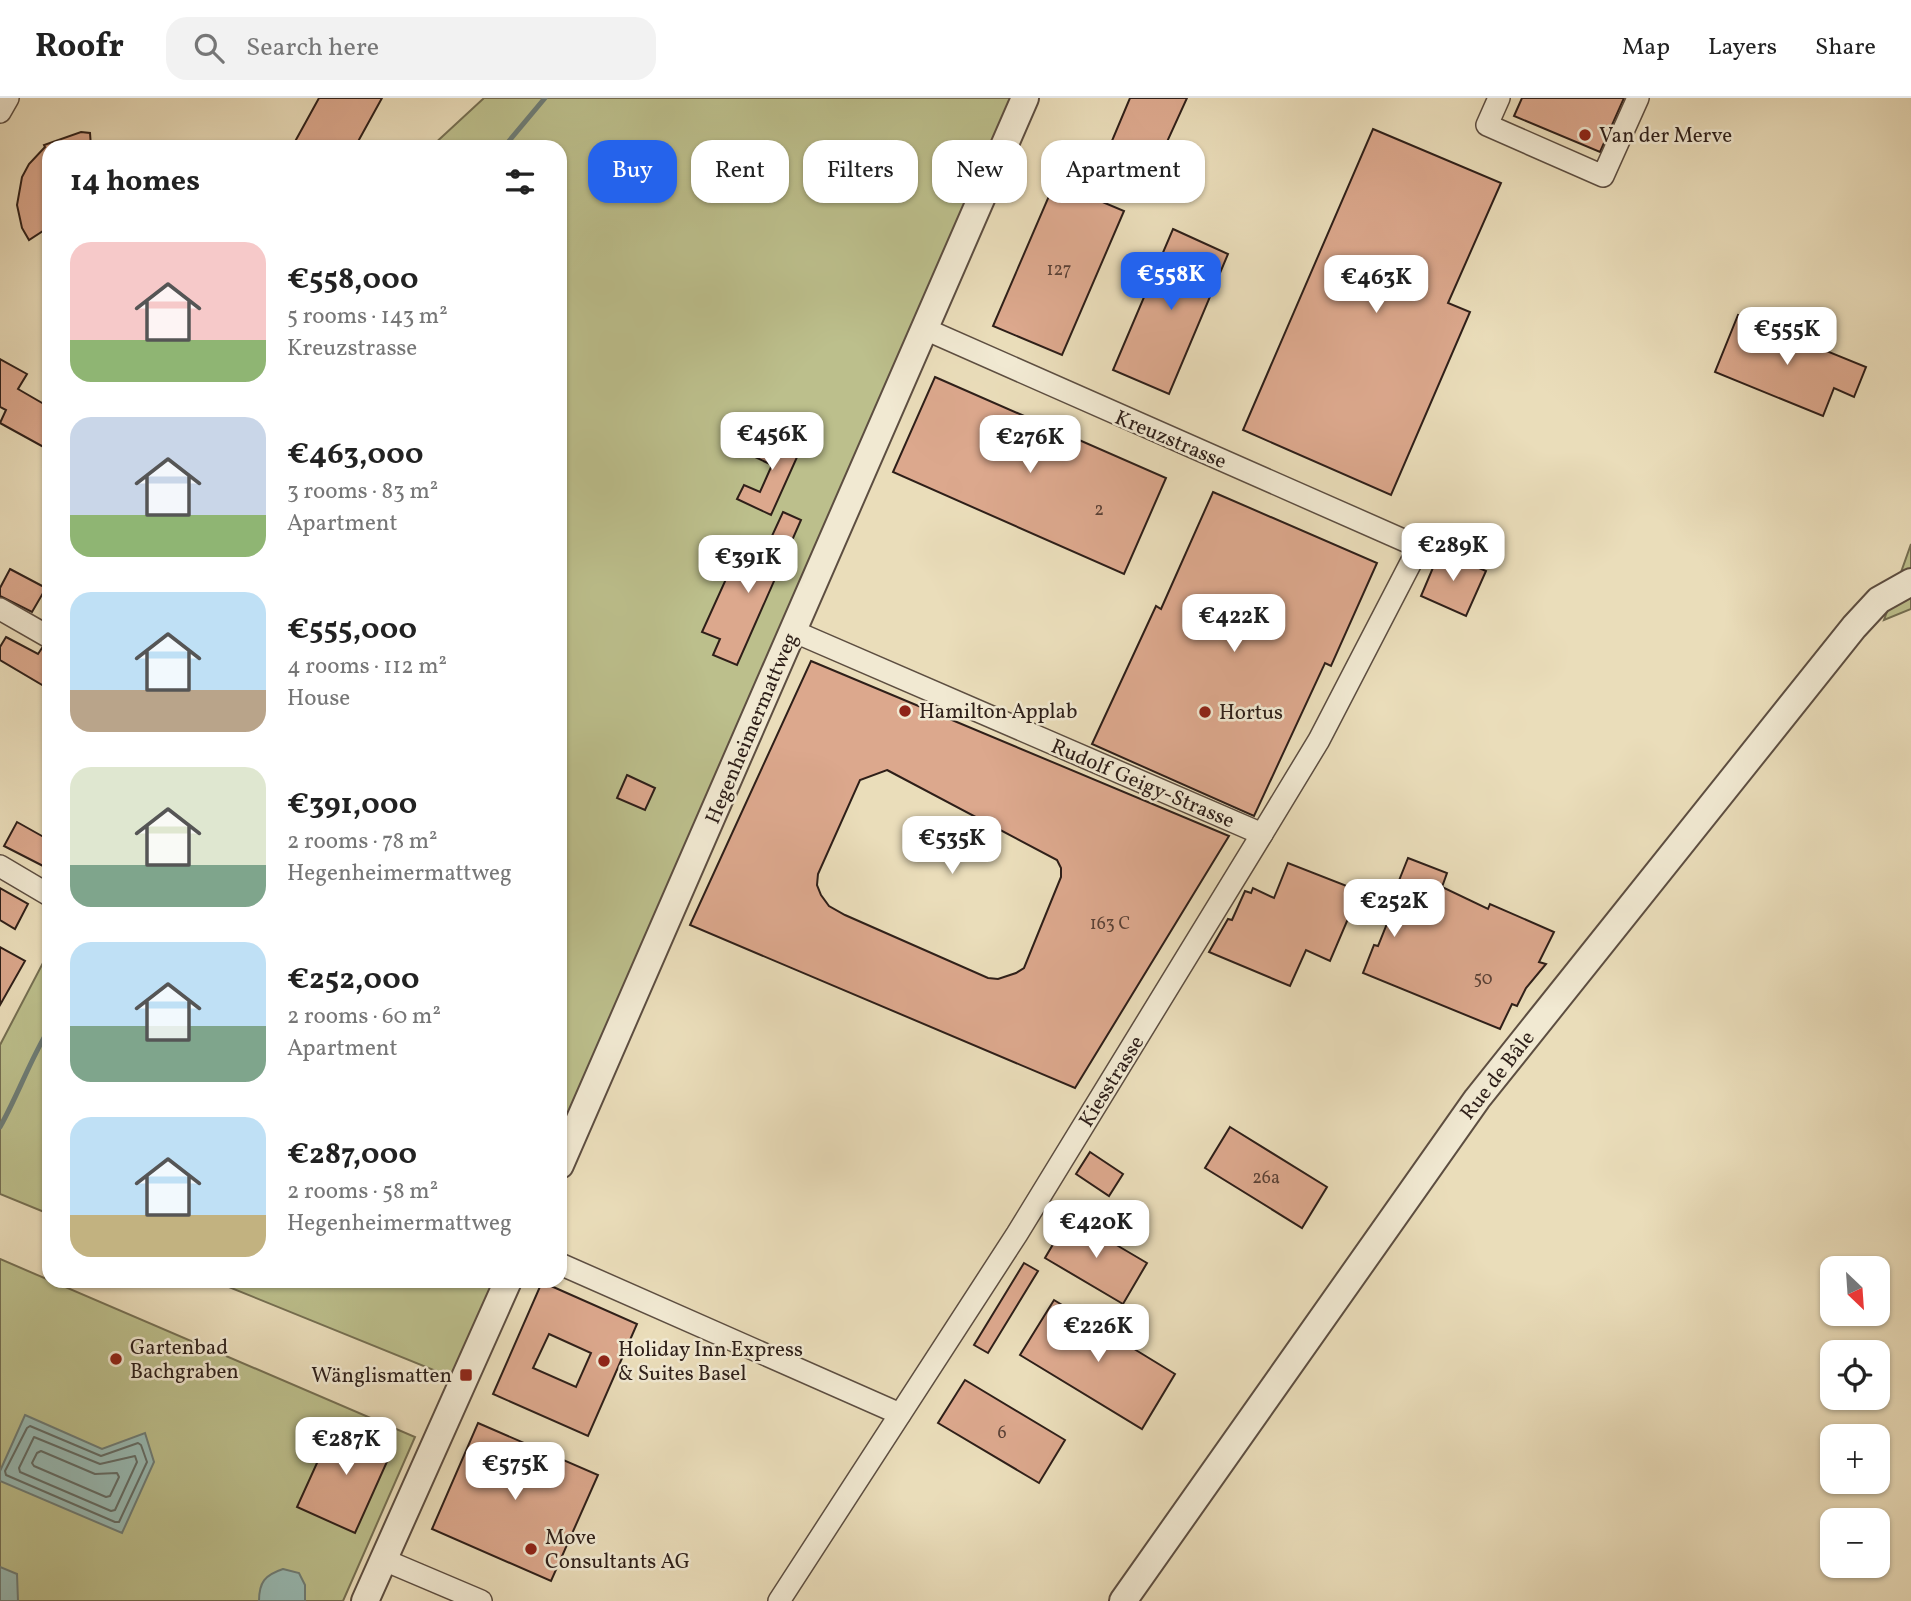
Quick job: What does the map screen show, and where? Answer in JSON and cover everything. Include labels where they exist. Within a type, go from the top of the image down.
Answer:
[{"type":"street","points":[[0,112],[8,98]]},
{"type":"street","name":"Hegenheimermattweg","points":[[567,1149],[1025,98]]},
{"type":"street","points":[[1499,98],[1487,125],[1603,176],[1638,98]]},
{"type":"street","name":"Kreuzstrasse","points":[[925,329],[1419,547]]},
{"type":"street","name":"Kiesstrasse","points":[[779,1601],[1017,1234],[1262,834],[1319,740],[1419,547]]},
{"type":"street","name":"Rue de Bâle","points":[[1123,1601],[1477,1099],[1854,627],[1879,600],[1911,582]]},
{"type":"street","points":[[0,609],[42,633]]},
{"type":"street","name":"Rudolf Geigy-Strasse","points":[[793,632],[1262,834]]},
{"type":"street","points":[[0,866],[42,891]]},
{"type":"street","points":[[567,1267],[900,1414]]},
{"type":"street","points":[[365,1601],[505,1288]]},
{"type":"street","points":[[382,1559],[481,1601]]},
{"type":"green space","points":[[484,98],[1025,98],[1007,140],[932,140],[932,203],[979,203],[567,1149],[567,140],[439,140]]},
{"type":"green space","points":[[1911,544],[1911,609],[1884,620]]},
{"type":"green space","points":[[42,965],[42,1211],[0,1194],[0,1045]]},
{"type":"green space","name":"Gartenbad Bachgraben","points":[[0,1259],[42,1277],[42,1288],[68,1288],[415,1437],[343,1601],[0,1601]]},
{"type":"green space","points":[[231,1288],[505,1288],[463,1382]]},
{"type":"water","points":[[25,1415],[102,1449],[145,1433],[154,1462],[122,1533],[0,1481],[0,1471]]},
{"type":"water","points":[[0,1567],[17,1574],[18,1601],[0,1601]]},
{"type":"water","points":[[283,1569],[299,1573],[305,1585],[305,1601],[259,1601],[264,1580]]},
{"type":"building","points":[[319,98],[382,98],[359,140],[296,140]]},
{"type":"building","points":[[1130,98],[1187,98],[1168,140],[1112,140]]},
{"type":"building","name":"Van der Merve","points":[[1522,98],[1624,98],[1600,152],[1514,116]]},
{"type":"building","points":[[1373,129],[1501,183],[1448,303],[1470,312],[1391,495],[1243,430]]},
{"type":"building","points":[[81,132],[90,133],[90,140],[58,140]]},
{"type":"building","points":[[42,150],[42,232],[29,240],[22,228],[17,205],[22,177],[29,164]]},
{"type":"building","points":[[1046,203],[1105,203],[1124,211],[1062,355],[993,326]]},
{"type":"building","points":[[1173,229],[1228,254],[1169,394],[1113,370]]},
{"type":"building","points":[[1738,315],[1866,367],[1854,397],[1834,388],[1823,416],[1715,372]]},
{"type":"building","points":[[0,359],[27,374],[18,389],[42,403],[42,446],[0,423],[6,410],[0,407]]},
{"type":"building","points":[[935,377],[1166,478],[1124,574],[893,472]]},
{"type":"building","points":[[767,431],[802,446],[771,515],[737,499],[744,485],[760,492],[772,465],[755,457]]},
{"type":"building","points":[[1213,492],[1377,563],[1331,666],[1325,663],[1254,816],[1092,744],[1156,606],[1161,609]]},
{"type":"building","points":[[783,512],[801,520],[737,665],[713,655],[720,639],[702,632],[731,568],[747,575],[753,560],[760,562]]},
{"type":"building","points":[[1440,551],[1486,571],[1466,616],[1421,596]]},
{"type":"building","points":[[10,569],[42,586],[42,595],[32,612],[0,596],[0,588]]},
{"type":"building","points":[[6,637],[38,654],[42,648],[42,685],[0,660],[0,647]]},
{"type":"building","points":[[811,661],[1229,836],[1075,1088],[690,925]],"holes":[[[887,770],[1057,860],[1061,877],[1024,968],[998,979],[988,978],[845,915],[829,906],[817,885],[818,874],[860,780]]]},
{"type":"building","points":[[627,775],[655,788],[645,810],[617,798]]},
{"type":"building","points":[[17,822],[42,836],[42,865],[4,846]]},
{"type":"building","points":[[1408,858],[1447,873],[1442,887],[1488,909],[1490,904],[1554,932],[1539,962],[1546,964],[1526,988],[1517,1006],[1512,1004],[1500,1029],[1363,973],[1374,945],[1378,946],[1388,921],[1353,907],[1330,961],[1306,950],[1290,986],[1209,952],[1228,919],[1232,920],[1245,891],[1251,893],[1253,888],[1274,898],[1288,863],[1390,903]]},
{"type":"building","points":[[0,888],[28,904],[15,929],[0,920]]},
{"type":"building","points":[[0,947],[25,961],[0,1005]]},
{"type":"building","points":[[1230,1127],[1327,1187],[1302,1228],[1205,1168]]},
{"type":"building","points":[[1090,1152],[1123,1174],[1109,1196],[1076,1174]]},
{"type":"building","points":[[1069,1217],[1147,1263],[1123,1304],[1045,1258]]},
{"type":"building","points":[[1024,1263],[1038,1271],[988,1353],[974,1345]]},
{"type":"building","name":"Holiday Inn Express & Suites Basel","points":[[539,1288],[556,1288],[637,1324],[588,1436],[493,1394]],"holes":[[[549,1334],[591,1353],[576,1387],[533,1368]]]},
{"type":"building","points":[[1054,1300],[1175,1374],[1142,1429],[1020,1355]]},
{"type":"building","points":[[965,1380],[1065,1440],[1039,1483],[938,1423]]},
{"type":"building","points":[[336,1421],[394,1446],[355,1533],[297,1507]]},
{"type":"building","points":[[478,1423],[598,1475],[551,1581],[432,1529]]},
{"type":"waterway","points":[[510,140],[545,98]]},
{"type":"waterway","points":[[0,1127],[42,1042]]},
{"type":"place","name":"Van der Merve","points":[[1585,135]]},
{"type":"place","name":"Hamilton Applab","points":[[905,711]]},
{"type":"place","name":"Hortus","points":[[1205,712]]},
{"type":"place","name":"Gartenbad Bachgraben","points":[[116,1359]]},
{"type":"place","name":"Holiday Inn Express & Suites Basel","points":[[604,1361]]},
{"type":"place","name":"Wänglismatten","points":[[466,1375]]},
{"type":"place","name":"Move Consultants AG","points":[[531,1549]]}]
